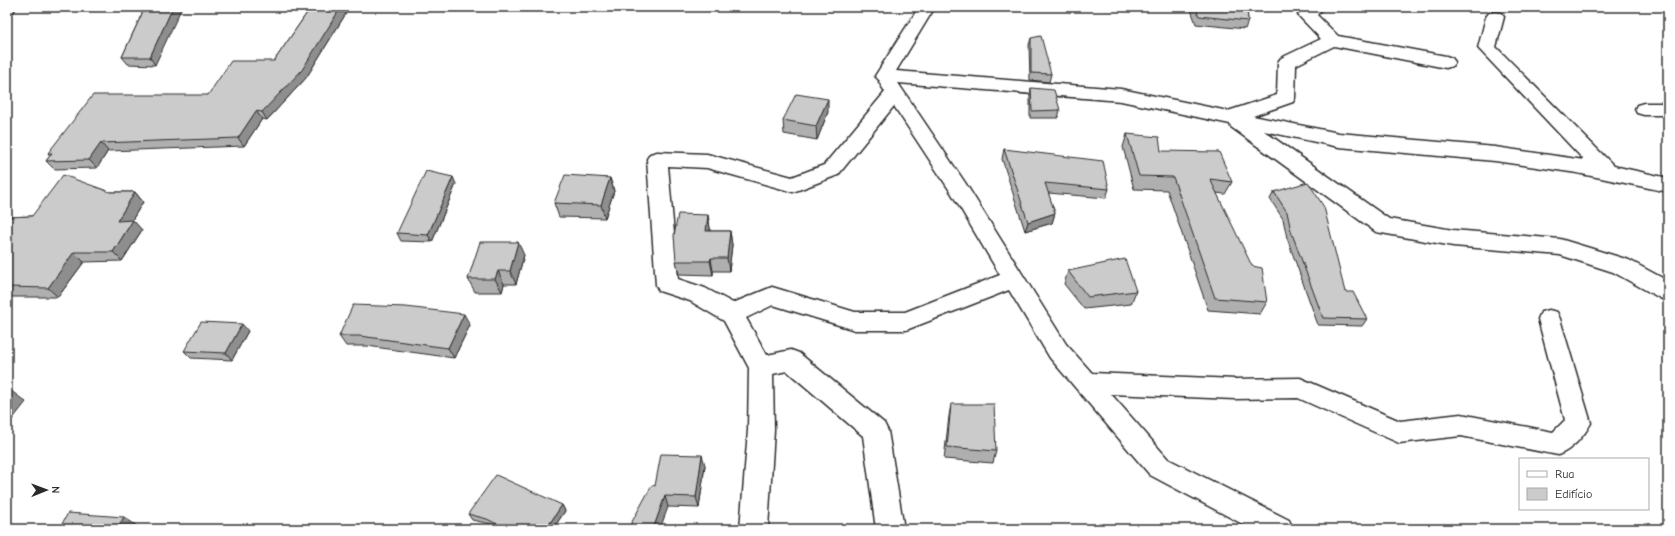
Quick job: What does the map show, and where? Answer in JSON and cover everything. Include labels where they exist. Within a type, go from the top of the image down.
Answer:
[{"type":"street","points":[[754,529],[761,430],[761,367],[732,314],[697,294],[667,285],[656,159],[707,161],[793,184],[831,170],[889,84],[926,7]]},
{"type":"street","points":[[1316,7],[1307,15],[1332,40],[1446,62]]},
{"type":"street","points":[[1495,17],[1487,48],[1607,172]]},
{"type":"street","points":[[1231,116],[1286,98],[1287,62],[1332,40]]},
{"type":"street","points":[[889,84],[1122,95],[1231,116],[1339,140],[1495,154],[1607,172],[1668,185]]},
{"type":"street","points":[[889,84],[959,188],[1058,351],[1159,467],[1278,529]]},
{"type":"street","points":[[1644,109],[1668,109]]},
{"type":"street","points":[[1231,116],[1383,226],[1453,238],[1560,247],[1621,266],[1668,292]]},
{"type":"street","points":[[1646,280],[1668,275]]},
{"type":"street","points":[[732,314],[772,296],[855,321],[906,321],[1014,278]]},
{"type":"street","points":[[1086,383],[1234,389],[1300,388],[1399,432],[1462,425],[1558,444],[1578,423],[1549,319]]},
{"type":"street","points":[[761,367],[791,360],[875,431],[890,529]]},
{"type":"building","points":[[145,7],[173,7],[150,57],[122,57]]},
{"type":"building","points":[[311,7],[341,7],[302,70],[262,112],[256,111],[238,138],[101,143],[89,160],[46,161],[52,153],[48,153],[93,95],[208,95],[231,61],[274,61]]},
{"type":"building","points":[[1195,7],[1247,7],[1248,21],[1199,16]]},
{"type":"building","points":[[1041,36],[1051,74],[1031,73],[1031,38]]},
{"type":"building","points":[[1031,88],[1054,90],[1060,110],[1032,111]]},
{"type":"building","points":[[796,94],[828,99],[816,126],[783,120]]},
{"type":"building","points":[[1127,134],[1159,137],[1161,151],[1219,152],[1232,182],[1210,179],[1252,266],[1262,268],[1267,302],[1215,298],[1173,177],[1139,176]]},
{"type":"building","points":[[1004,149],[1103,161],[1109,189],[1045,183],[1055,213],[1028,222]]},
{"type":"building","points":[[426,171],[453,177],[428,235],[397,233]]},
{"type":"building","points":[[63,175],[110,192],[135,192],[117,221],[133,220],[113,252],[74,252],[48,288],[7,287],[7,217],[32,216]]},
{"type":"building","points":[[565,175],[610,178],[601,205],[554,203]]},
{"type":"building","points":[[1308,182],[1324,207],[1345,292],[1353,292],[1367,319],[1323,318],[1291,231],[1287,212],[1274,192]]},
{"type":"building","points":[[678,214],[708,215],[706,231],[730,231],[727,258],[711,258],[710,261],[676,261],[674,236]]},
{"type":"building","points":[[480,242],[518,242],[510,271],[498,271],[495,279],[468,279]]},
{"type":"building","points":[[1125,259],[1136,291],[1088,297],[1068,271]]},
{"type":"building","points":[[353,305],[406,307],[464,314],[448,348],[360,336],[339,336]]},
{"type":"building","points":[[201,322],[242,324],[226,353],[184,351]]},
{"type":"building","points":[[951,404],[994,404],[996,451],[947,447]]},
{"type":"building","points":[[661,454],[702,455],[696,497],[665,496],[653,529],[628,529],[652,485],[655,486]]},
{"type":"building","points":[[496,475],[562,505],[546,529],[507,529],[487,519],[468,514]]},
{"type":"building","points":[[68,513],[124,517],[117,528],[125,529],[59,529]]},
{"type":"building","points":[[942,524],[970,529],[941,529]]}]
